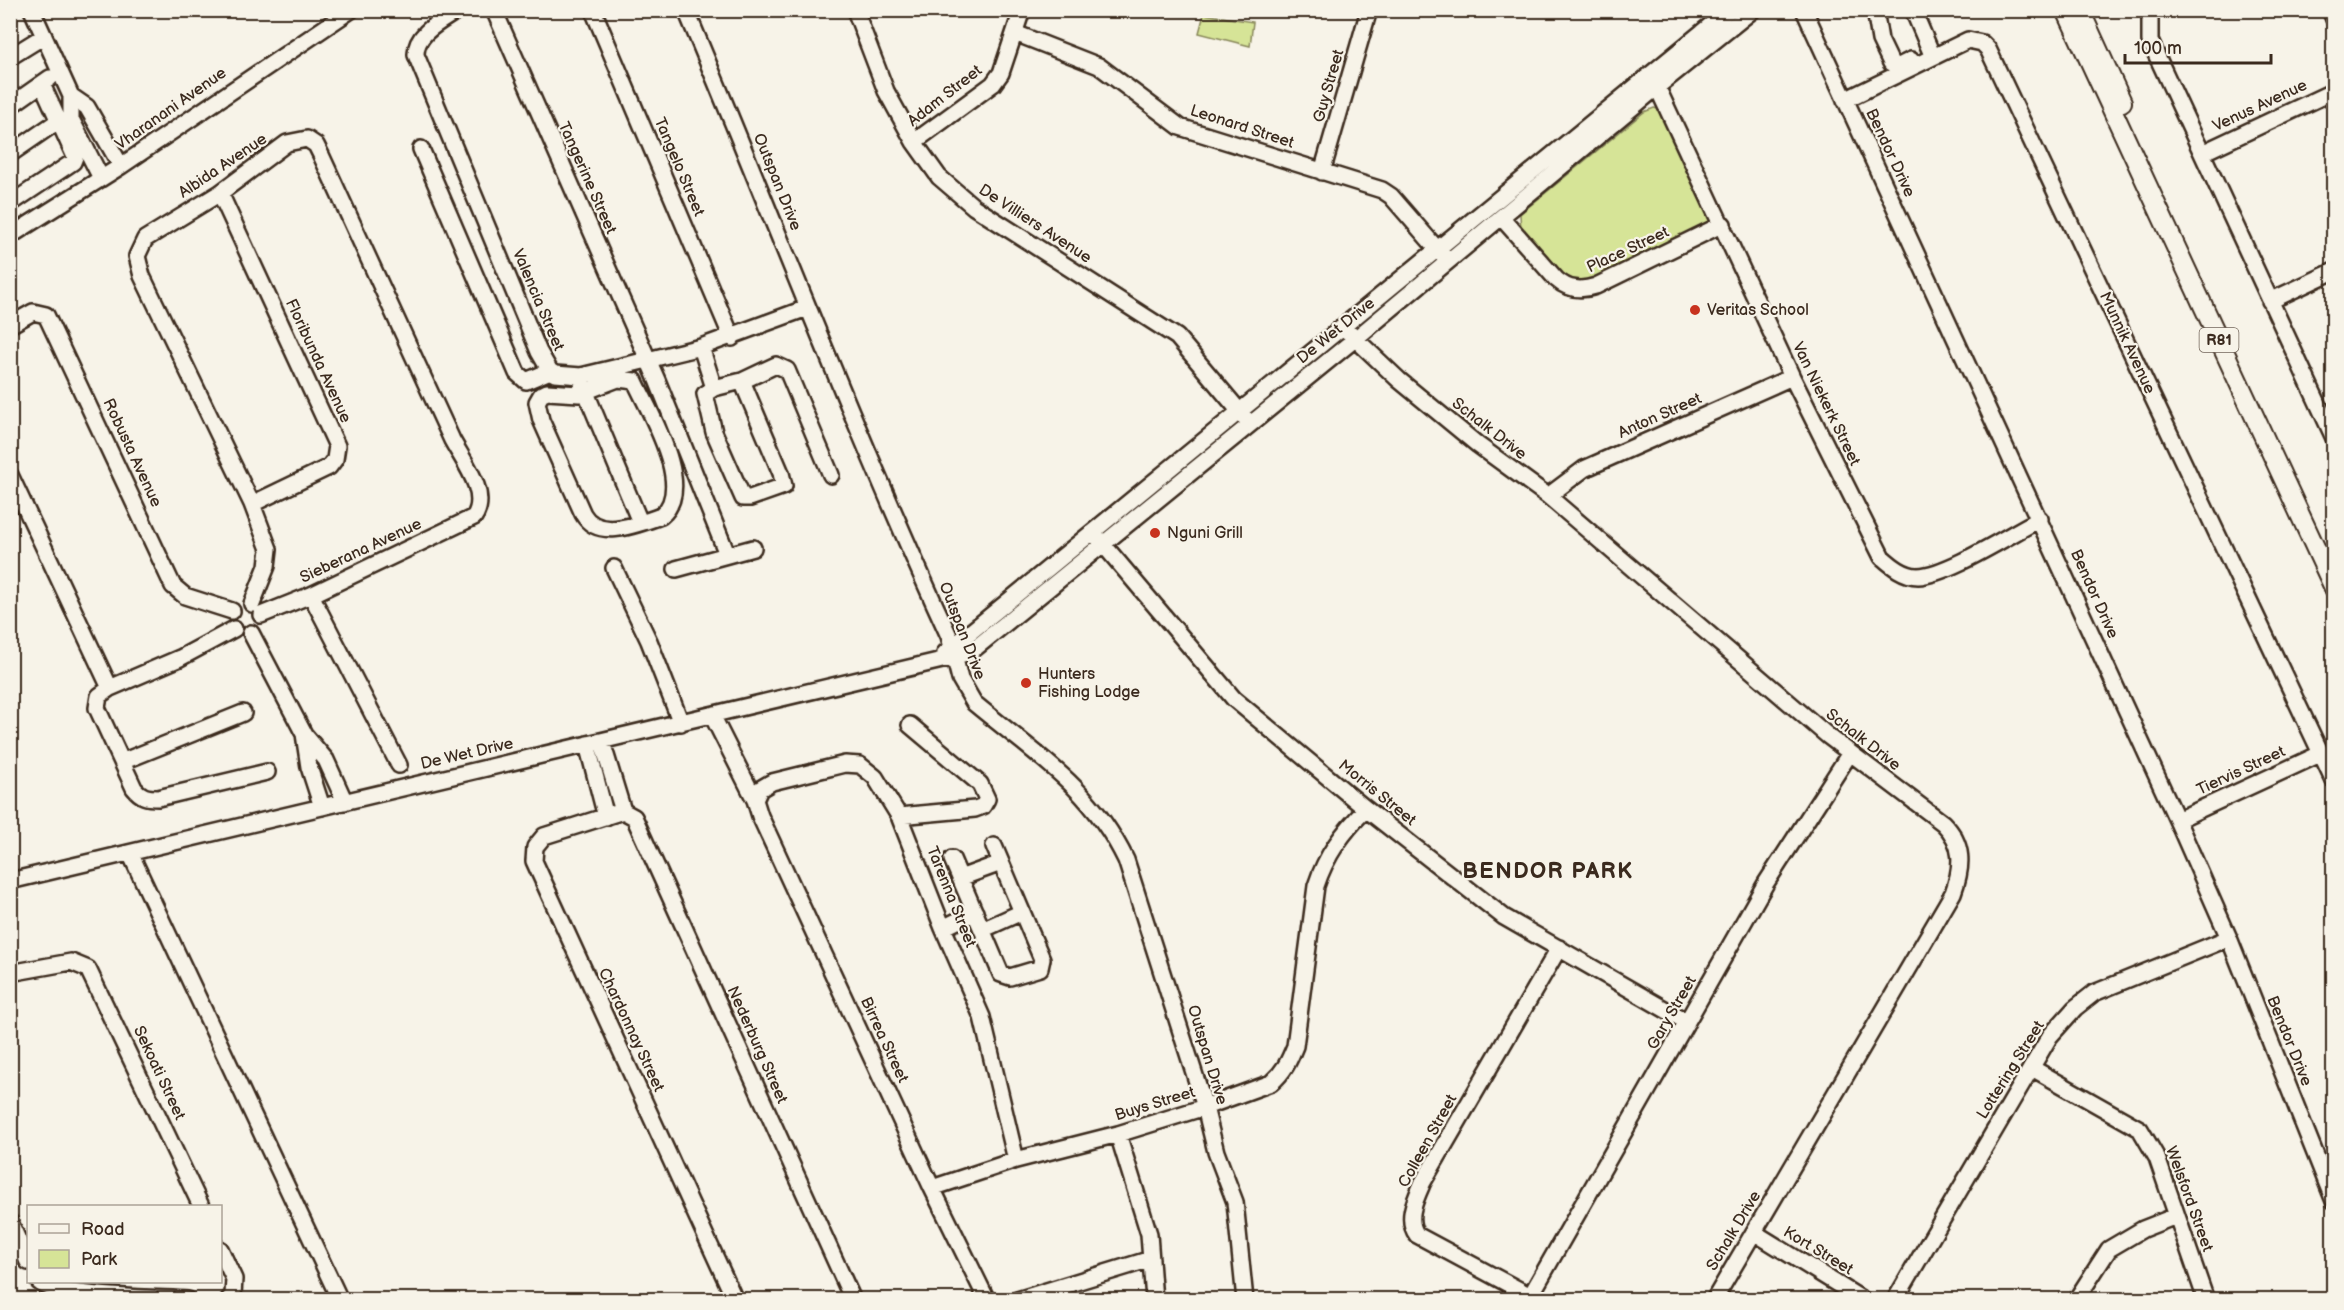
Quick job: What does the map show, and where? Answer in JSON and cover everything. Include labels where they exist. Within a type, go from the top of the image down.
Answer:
[{"type":"main road","name":"R81","points":[[2066,10],[2334,588]]},
{"type":"main road","name":"R81","points":[[2080,10],[2334,561]]},
{"type":"street","points":[[32,10],[71,96],[70,118],[101,178]]},
{"type":"street","name":"Vharanani Avenue","points":[[10,236],[121,166],[351,10]]},
{"type":"street","name":"Valencia Street","points":[[458,10],[422,36],[416,45],[416,55],[539,352],[550,371],[562,376],[581,376],[701,347],[732,338],[807,308]]},
{"type":"street","name":"Tangerine Street","points":[[494,10],[647,359],[727,554]]},
{"type":"street","name":"Tangelo Street","points":[[593,10],[732,338]]},
{"type":"street","name":"Outspan Drive","points":[[686,10],[774,219],[807,308],[954,652],[960,679],[974,703],[1076,786],[1118,844],[1126,860],[1216,1152],[1238,1212],[1245,1299]]},
{"type":"street","name":"De Villiers Avenue","points":[[855,10],[886,91],[914,142],[939,177],[964,200],[1177,336],[1250,424]]},
{"type":"street","name":"Adam Street","points":[[914,142],[993,84],[1001,73],[1022,10]]},
{"type":"street","name":"Guy Street","points":[[1322,172],[1369,10]]},
{"type":"street","name":"De Wet Drive","points":[[1099,538],[1250,424],[1502,218],[1729,10]]},
{"type":"street","name":"De Wet Drive","points":[[10,881],[681,723],[932,661],[978,646],[1239,411],[1344,328],[1437,249],[1654,80],[1753,10]]},
{"type":"street","name":"Bendor Drive","points":[[1804,10],[2177,820],[2229,938],[2334,1201]]},
{"type":"street","points":[[1875,10],[1880,40],[1895,66],[1931,54],[1913,10]]},
{"type":"street","points":[[2150,10],[2150,41],[2334,438]]},
{"type":"street","points":[[2330,10],[2334,19]]},
{"type":"street","name":"Leonard Street","points":[[1015,33],[1099,66],[1180,127],[1382,190],[1391,196],[1448,262]]},
{"type":"street","points":[[10,57],[44,36]]},
{"type":"street","name":"Munnik Avenue","points":[[1845,100],[1931,54],[1968,40],[1982,43],[1988,49],[2334,781]]},
{"type":"street","points":[[10,106],[61,73]]},
{"type":"street","name":"Van Niekerk Street","points":[[1654,80],[1723,224],[1792,377],[1882,557],[1894,567],[1917,576],[1930,573],[1959,562],[2040,519]]},
{"type":"street","points":[[10,204],[74,162],[74,151],[42,84]]},
{"type":"street","name":"Venus Avenue","points":[[2202,153],[2334,91]]},
{"type":"street","points":[[71,96],[87,107],[121,166]]},
{"type":"street","points":[[10,154],[58,121]]},
{"type":"street","name":"Albida Avenue","points":[[257,609],[269,549],[252,504],[137,262],[138,249],[145,239],[220,193],[287,143],[307,140],[316,146],[475,484],[480,502],[474,517]]},
{"type":"street","points":[[421,149],[517,373],[526,381],[550,371]]},
{"type":"street","name":"Floribunda Avenue","points":[[220,193],[337,446],[335,459],[329,467],[252,504]]},
{"type":"street","name":"Place Street","points":[[1502,218],[1556,279],[1566,286],[1577,289],[1596,286],[1723,224]]},
{"type":"street","points":[[2270,301],[2334,271]]},
{"type":"street","name":"Robusta Avenue","points":[[10,325],[33,312],[46,315],[173,586],[185,596],[232,611]]},
{"type":"street","name":"Schalk Drive","points":[[1344,328],[1469,438],[1548,496],[1850,753],[1954,834],[1961,855],[1960,874],[1953,893],[1755,1233],[1714,1299]]},
{"type":"street","points":[[701,347],[714,387]]},
{"type":"street","points":[[742,381],[784,482],[783,488],[747,499],[739,491],[714,432],[705,394],[714,387],[742,381],[776,365],[787,370],[831,475]]},
{"type":"street","points":[[581,376],[584,392],[614,456],[640,522]]},
{"type":"street","name":"Anton Street","points":[[1548,496],[1584,469],[1792,377]]},
{"type":"street","points":[[618,379],[635,381],[669,457],[674,488],[666,512],[661,516],[619,528],[603,529],[590,525],[583,514],[541,420],[537,406],[541,395],[555,391],[572,394],[584,392],[618,379]]},
{"type":"street","points":[[10,475],[110,688]]},
{"type":"street","name":"Sieberana Avenue","points":[[257,609],[311,595],[474,517]]},
{"type":"street","name":"Morris Street","points":[[1099,538],[1234,699],[1366,809],[1504,917],[1687,1022]]},
{"type":"street","points":[[676,569],[753,548]]},
{"type":"street","points":[[614,568],[649,641],[681,723]]},
{"type":"street","points":[[311,595],[399,765]]},
{"type":"street","points":[[244,602],[257,609],[259,627],[251,633],[239,633],[234,629],[230,620],[232,611],[244,602]]},
{"type":"street","points":[[234,629],[180,658],[110,688],[99,696],[97,708],[140,795],[158,798],[267,772]]},
{"type":"street","points":[[251,633],[304,734],[326,760],[345,802]]},
{"type":"street","points":[[124,761],[243,713]]},
{"type":"street","name":"Birrea Street","points":[[712,715],[756,796],[932,1188],[987,1299]]},
{"type":"street","points":[[899,816],[975,809],[983,806],[987,799],[980,784],[910,725]]},
{"type":"street","points":[[304,734],[309,767],[322,807]]},
{"type":"street","points":[[595,743],[606,817],[622,811]]},
{"type":"street","name":"Nederburg Street","points":[[595,743],[622,811],[634,817],[853,1299]]},
{"type":"street","name":"Gary Street","points":[[1534,1297],[1766,884],[1850,753]]},
{"type":"street","name":"Tiervis Street","points":[[2177,820],[2320,754]]},
{"type":"street","name":"Tarenna Street","points":[[756,796],[772,783],[845,764],[860,765],[875,777],[899,816],[985,1027],[1016,1160]]},
{"type":"street","name":"Buys Street","points":[[932,1188],[1016,1160],[1118,1134],[1271,1083],[1287,1066],[1295,1046],[1316,886],[1332,849],[1366,809]]},
{"type":"street","name":"Chardonnay Street","points":[[606,817],[544,836],[535,847],[534,861],[735,1299]]},
{"type":"street","points":[[952,859],[1002,974],[1005,976],[1040,968],[1042,959],[994,846]]},
{"type":"street","points":[[130,853],[340,1299]]},
{"type":"street","points":[[960,878],[1001,862]]},
{"type":"street","points":[[943,928],[975,912]]},
{"type":"street","points":[[982,930],[1022,912]]},
{"type":"street","name":"Lottering Street","points":[[1895,1299],[2050,1036],[2075,1008],[2094,993],[2229,938]]},
{"type":"street","name":"Colleen Street","points":[[1534,1297],[1417,1235],[1413,1230],[1412,1213],[1423,1182],[1559,948]]},
{"type":"street","name":"Sekoati Street","points":[[10,973],[76,962],[88,969],[98,985],[201,1205]]},
{"type":"street","name":"Welsford Street","points":[[2032,1068],[2140,1129],[2157,1158],[2206,1299]]},
{"type":"street","points":[[1118,1134],[1146,1222],[1154,1299]]},
{"type":"street","points":[[2076,1299],[2109,1249],[2116,1243],[2176,1216]]},
{"type":"street","points":[[10,1222],[24,1241],[27,1257]]},
{"type":"street","name":"Kort Street","points":[[1755,1233],[1863,1299]]},
{"type":"street","points":[[222,1253],[234,1278],[233,1295],[228,1299]]},
{"type":"street","points":[[1017,1299],[1151,1259]]},
{"type":"street","points":[[42,1284],[71,1292],[188,1299]]},
{"type":"green space","points":[[1204,14],[1253,22],[1250,46],[1199,33]]},
{"type":"green space","points":[[1654,108],[1662,110],[1711,221],[1589,283],[1568,282],[1521,230],[1520,214],[1644,112]]},
{"type":"place","name":"Veritas School","points":[[1695,310]]},
{"type":"place","name":"Nguni Grill","points":[[1155,533]]},
{"type":"place","name":"Hunters Fishing Lodge","points":[[1026,683]]},
{"type":"district","name":"BENDOR PARK","points":[[1548,871]]}]
